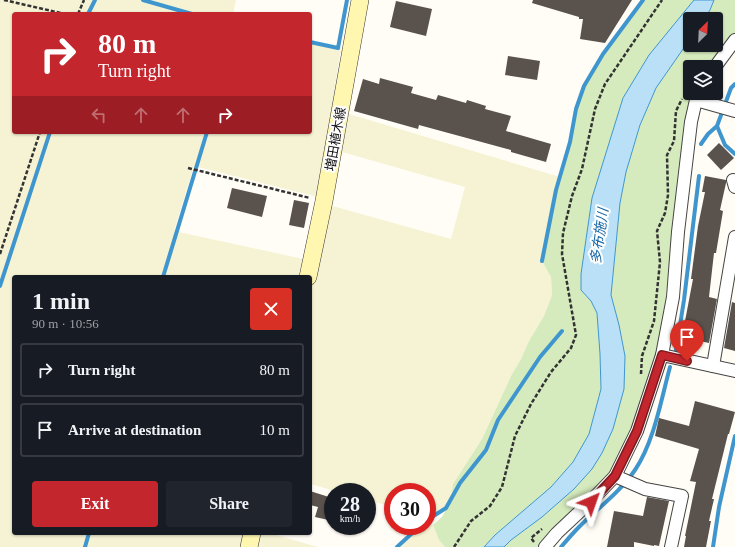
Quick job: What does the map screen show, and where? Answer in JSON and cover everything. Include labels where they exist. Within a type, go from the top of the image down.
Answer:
[{"type":"street","name":"増田植木線","points":[[308,275],[324,201],[360,0]]},
{"type":"street","points":[[720,60],[735,40]]},
{"type":"street","points":[[545,547],[557,533],[591,502],[623,480],[637,431],[662,355],[673,297],[678,232],[691,122],[697,100]]},
{"type":"street","points":[[705,100],[727,109]]},
{"type":"street","points":[[713,366],[735,237]]},
{"type":"street","points":[[662,355],[735,371]]},
{"type":"street","points":[[623,480],[645,489],[682,496],[671,547]]},
{"type":"street","points":[[249,547],[252,535]]},
{"type":"path","points":[[4,0],[56,12]]},
{"type":"path","points":[[79,12],[84,0]]},
{"type":"path","points":[[454,547],[471,521],[490,506],[502,487],[515,436],[531,404],[551,372],[571,348],[576,335],[562,254],[563,233],[572,196],[582,169],[595,109],[605,84],[662,0]]},
{"type":"path","points":[[641,378],[642,356],[654,321],[660,262],[658,231],[666,213],[668,195],[669,178],[667,155],[674,141],[676,111],[683,98]]},
{"type":"path","points":[[0,254],[39,134]]},
{"type":"path","points":[[188,168],[324,201]]},
{"type":"path","points":[[531,538],[542,529]]},
{"type":"shaded area","points":[[0,0],[236,0],[233,12],[12,12],[12,134],[312,134],[312,41],[341,48],[318,197],[194,166],[174,231],[308,260],[304,275],[12,275],[12,535],[246,535],[243,547],[0,547]]},
{"type":"shaded area","points":[[349,114],[560,177],[542,261],[551,277],[552,295],[544,316],[511,376],[482,439],[453,484],[452,501],[446,508],[436,514],[436,483],[384,483],[384,505],[376,502],[376,483],[324,483],[324,488],[312,485],[312,283],[329,205],[451,239],[465,187],[342,152]]},
{"type":"shaded area","points":[[436,532],[439,540],[445,547],[397,547],[410,535],[436,535]]},
{"type":"shaded area","points":[[256,535],[276,535],[318,547],[253,547]]},
{"type":"green space","points":[[643,0],[694,0],[685,12],[683,12],[683,15],[635,78],[623,98],[592,198],[581,274],[581,290],[591,301],[597,313],[601,389],[589,434],[573,462],[551,487],[495,535],[484,547],[445,547],[439,540],[436,532],[436,522],[442,517],[451,501],[453,484],[482,439],[511,376],[544,316],[552,295],[551,277],[542,261],[556,190],[570,142],[576,109],[584,86],[603,54]]},
{"type":"green space","points":[[714,0],[735,0],[735,35],[723,50],[723,12],[709,12]]},
{"type":"green space","points":[[683,49],[683,52],[722,52],[715,60],[683,60],[683,100],[692,100],[685,121],[666,297],[656,356],[632,431],[610,474],[585,500],[552,530],[537,547],[504,547],[574,489],[625,356],[611,295],[620,203],[626,172],[640,125],[656,88]]},
{"type":"water","points":[[694,0],[714,0],[709,12],[684,12]]},
{"type":"water","name":"多布施川","points":[[683,13],[683,49],[656,88],[640,125],[626,172],[620,203],[611,295],[625,356],[624,389],[613,429],[602,453],[592,469],[574,489],[504,547],[484,547],[495,535],[551,487],[573,462],[589,434],[601,389],[597,313],[591,301],[581,290],[581,274],[592,198],[623,98],[649,55]]},
{"type":"building","points":[[533,0],[632,0],[605,43],[580,39],[583,19],[532,3]]},
{"type":"building","points":[[396,1],[432,9],[426,36],[390,27]]},
{"type":"building","points":[[508,56],[540,61],[537,80],[505,75]]},
{"type":"building","points":[[380,78],[413,87],[411,93],[436,100],[438,95],[466,103],[467,100],[486,106],[485,109],[511,116],[506,131],[551,144],[546,162],[511,152],[511,150],[419,125],[418,129],[354,111],[363,79],[379,84]]},
{"type":"building","points":[[719,143],[734,158],[721,170],[707,155]]},
{"type":"building","points":[[705,176],[726,180],[720,210],[723,211],[716,253],[714,253],[709,297],[717,299],[709,343],[682,337],[693,279],[691,279],[698,226],[705,192],[702,192]]},
{"type":"building","points":[[232,188],[267,196],[262,217],[227,208]]},
{"type":"building","points":[[294,200],[309,203],[304,228],[289,225]]},
{"type":"building","points":[[732,302],[735,303],[735,351],[724,348]]},
{"type":"building","points":[[695,401],[735,412],[712,499],[714,499],[709,521],[711,521],[706,547],[684,547],[696,482],[690,481],[699,449],[655,436],[659,418],[689,426]]},
{"type":"building","points":[[312,492],[324,495],[324,519],[315,517],[318,507],[312,506]]},
{"type":"building","points":[[647,497],[669,501],[659,546],[634,542],[634,547],[607,547],[614,511],[643,516]]},
{"type":"waterway","points":[[89,12],[95,0]]},
{"type":"waterway","points":[[143,0],[185,12]]},
{"type":"waterway","points":[[312,42],[338,48],[347,0]]},
{"type":"waterway","points":[[542,261],[556,190],[570,142],[576,109],[584,86],[603,54],[643,0]]},
{"type":"waterway","points":[[701,144],[708,134],[717,126],[731,88],[735,84]]},
{"type":"waterway","points":[[717,126],[725,145],[735,154]]},
{"type":"waterway","points":[[0,286],[49,134]]},
{"type":"waterway","points":[[164,275],[206,134]]},
{"type":"waterway","points":[[676,350],[684,300],[699,176]]},
{"type":"waterway","points":[[436,514],[446,508],[460,483],[486,450],[498,420],[540,357],[562,331]]},
{"type":"waterway","points":[[561,547],[579,527],[616,493],[629,478],[642,459],[652,434],[670,367]]},
{"type":"waterway","points":[[713,547],[719,507],[735,436]]},
{"type":"waterway","points":[[85,547],[88,535]]},
{"type":"waterway","points":[[397,547],[410,535]]},
{"type":"route","points":[[591,502],[615,476],[637,431],[662,355],[687,361]]}]
